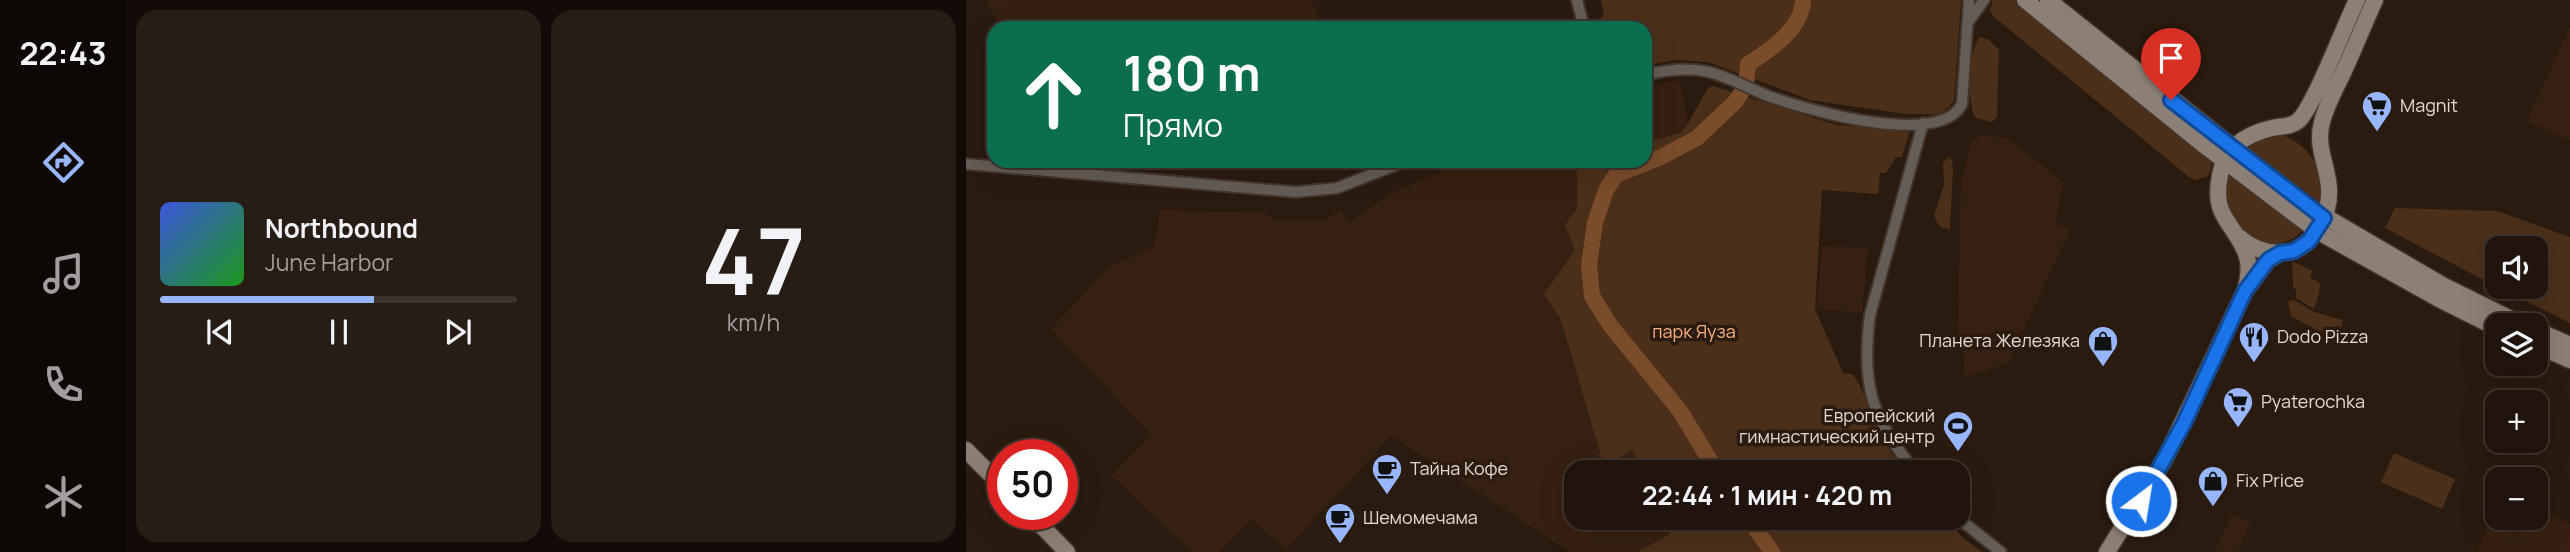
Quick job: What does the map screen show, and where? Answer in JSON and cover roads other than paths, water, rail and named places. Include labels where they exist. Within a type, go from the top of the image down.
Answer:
[{"type":"main road","points":[[2025,0],[2063,22],[2321,225],[2439,299],[2485,322]]},
{"type":"main road","points":[[2048,0],[2063,22]]},
{"type":"main road","points":[[2245,291],[2249,262],[2244,248],[2219,208],[2220,176],[2228,154],[2245,137],[2299,120],[2312,100],[2357,0]]},
{"type":"main road","points":[[2232,230],[2254,247],[2280,253],[2294,251],[2309,241],[2321,225],[2329,207],[2330,191],[2320,144],[2322,120],[2375,0]]},
{"type":"main road","points":[[2321,225],[2499,313]]},
{"type":"main road","points":[[2107,552],[2165,459],[2245,291],[2268,260],[2280,253]]},
{"type":"main road","points":[[2548,335],[2570,345]]},
{"type":"main road","points":[[2548,350],[2570,360]]},
{"type":"main road","points":[[966,450],[987,471]]},
{"type":"main road","points":[[1046,530],[1067,552]]},
{"type":"street","points":[[1577,0],[1582,21]]},
{"type":"street","points":[[1652,74],[1682,69],[1721,76],[1767,95],[1839,117],[1904,124],[1947,119],[1955,114],[1962,104],[1969,0]]},
{"type":"street","points":[[1968,23],[1984,0]]},
{"type":"street","points":[[1906,460],[1881,421],[1868,382],[1866,344],[1870,315],[1923,123]]},
{"type":"street","points":[[966,164],[987,166]]},
{"type":"street","points":[[1013,168],[1296,192],[1337,188],[1388,168]]},
{"type":"street","points":[[1970,527],[2001,552]]},
{"type":"waterway","points":[[1652,161],[1697,138],[1736,101],[1746,85],[1748,64],[1775,45],[1791,29],[1801,11],[1803,0]]},
{"type":"waterway","points":[[1634,168],[1616,175],[1606,190],[1595,223],[1589,265],[1592,296],[1610,325],[1680,411],[1710,460]]},
{"type":"waterway","points":[[1756,530],[1772,552]]},
{"type":"place","name":"Magnit","points":[[2377,133]]},
{"type":"place","name":"Dodo Pizza","points":[[2254,364]]},
{"type":"place","name":"Планета Железяка","points":[[2103,368]]},
{"type":"place","name":"Pyaterochka","points":[[2238,429]]},
{"type":"place","name":"Европейский гимнастический центр","points":[[1958,453]]},
{"type":"place","name":"Тайна Кофе","points":[[1387,496]]},
{"type":"place","name":"Fix Price","points":[[2213,508]]},
{"type":"place","name":"Шемомечама","points":[[1340,545]]},
{"type":"park label","name":"парк Яуза","points":[[1694,332]]}]
